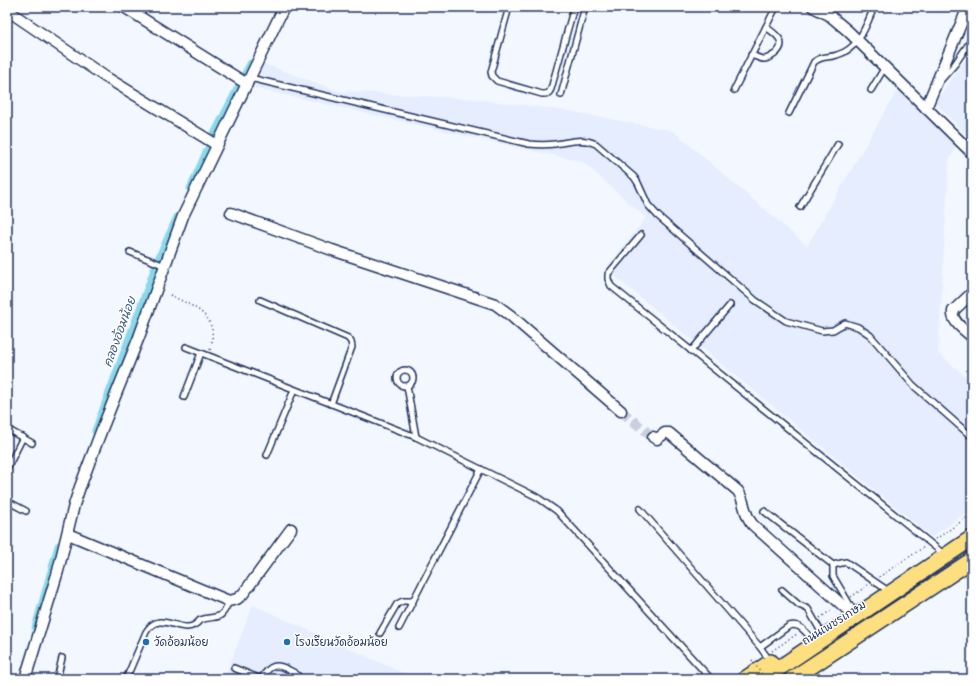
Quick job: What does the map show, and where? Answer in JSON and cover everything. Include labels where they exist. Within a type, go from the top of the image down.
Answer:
[{"type":"main road","name":"ถนนเพชรเกษม","points":[[764,679],[972,538]]},
{"type":"main road","name":"ถนนเพชรเกษม","points":[[792,679],[972,560]]},
{"type":"main road","name":"ถนนเพชรเกษม","points":[[745,679],[815,633],[887,590],[925,571]]},
{"type":"main road","name":"ถนนเพชรเกษม","points":[[810,679],[854,647],[912,599]]},
{"type":"street","points":[[124,7],[246,81]]},
{"type":"street","points":[[25,679],[58,571],[74,505],[102,429],[139,337],[160,264],[183,216],[213,143],[284,7]]},
{"type":"street","points":[[813,7],[829,15],[858,41],[972,153]]},
{"type":"street","points":[[926,108],[968,7]]},
{"type":"street","points":[[7,10],[104,76],[213,143]]},
{"type":"street","points":[[231,214],[332,250],[496,304],[621,410]]},
{"type":"street","points":[[972,293],[953,311],[952,315],[954,319],[972,337]]},
{"type":"street","points":[[653,437],[657,438],[665,433],[669,433],[738,491],[742,497],[747,519],[852,611]]},
{"type":"street","points":[[68,534],[229,601],[237,599],[243,594],[291,529]]},
{"type":"lane","points":[[509,7],[491,72],[492,76],[497,81],[542,94],[547,94],[551,89],[574,7]]},
{"type":"lane","points":[[561,95],[585,7]]},
{"type":"lane","points":[[734,90],[776,7]]},
{"type":"lane","points":[[790,113],[814,62],[818,58],[840,54],[848,50],[858,41],[863,34],[874,7]]},
{"type":"lane","points":[[751,55],[764,59],[771,57],[781,46],[781,41],[777,35],[766,27]]},
{"type":"lane","points":[[935,88],[972,39]]},
{"type":"lane","points":[[871,90],[885,67]]},
{"type":"lane","points":[[246,81],[530,144],[546,145],[589,140],[596,144],[634,177],[648,205],[658,216],[755,300],[786,321],[822,331],[832,330],[845,323],[858,326],[870,335],[913,385],[972,437]]},
{"type":"lane","points":[[800,207],[838,144]]},
{"type":"lane","points":[[642,235],[608,274],[608,279],[611,286],[946,556]]},
{"type":"lane","points":[[130,252],[160,264]]},
{"type":"lane","points":[[260,300],[348,338],[351,342],[352,347],[331,404]]},
{"type":"lane","points":[[691,351],[730,305]]},
{"type":"lane","points":[[186,346],[416,438],[537,497],[558,511],[711,679]]},
{"type":"lane","points":[[184,397],[201,353]]},
{"type":"lane","points":[[407,386],[416,438]]},
{"type":"lane","points":[[267,455],[294,390]]},
{"type":"lane","points":[[7,428],[32,442]]},
{"type":"lane","points":[[7,469],[23,437]]},
{"type":"lane","points":[[400,628],[481,469]]},
{"type":"lane","points":[[7,501],[26,511]]},
{"type":"lane","points":[[640,509],[760,647],[771,662]]},
{"type":"lane","points":[[764,511],[833,565]]},
{"type":"lane","points":[[833,565],[846,562],[887,590]]},
{"type":"lane","points":[[833,565],[833,576],[852,611]]},
{"type":"lane","points":[[782,590],[799,605],[808,609],[815,633]]},
{"type":"lane","points":[[126,679],[150,625],[158,621],[186,628],[191,627],[196,625],[200,620],[219,616],[224,612],[229,601]]},
{"type":"lane","points":[[380,633],[397,604],[403,601],[413,601]]},
{"type":"lane","points":[[760,647],[794,624],[815,633]]},
{"type":"lane","points":[[58,679],[62,658]]},
{"type":"lane","points":[[234,668],[261,679],[265,672],[269,669],[280,665],[296,674],[300,679]]},
{"type":"path","points":[[170,295],[201,311],[211,323],[213,332],[209,356]]},
{"type":"path","points":[[752,660],[764,679]]},
{"type":"shaded area","points":[[972,51],[972,141],[935,102]]},
{"type":"shaded area","points":[[264,64],[338,91],[472,99],[569,111],[673,131],[807,246],[900,86],[958,143],[949,160],[938,353],[972,382],[972,424],[968,430],[972,434],[972,508],[932,537],[606,269],[646,218],[583,162],[254,88]]},
{"type":"shaded area","name":"โรงเรียนวัดอ้อมน้อย","points":[[253,605],[416,679],[224,679]]},
{"type":"waterway","name":"คลองอ้อมน้อย","points":[[191,189],[215,134],[251,64]]},
{"type":"waterway","name":"คลองอ้อมน้อย","points":[[96,431],[159,259],[178,217]]},
{"type":"waterway","name":"คลองอ้อมน้อย","points":[[36,628],[59,546]]},
{"type":"tunnel","points":[[621,411],[653,437]]},
{"type":"place","name":"วัดอ้อมน้อย","points":[[146,642]]},
{"type":"place","name":"โรงเรียนวัดอ้อมน้อย","points":[[287,642]]}]
